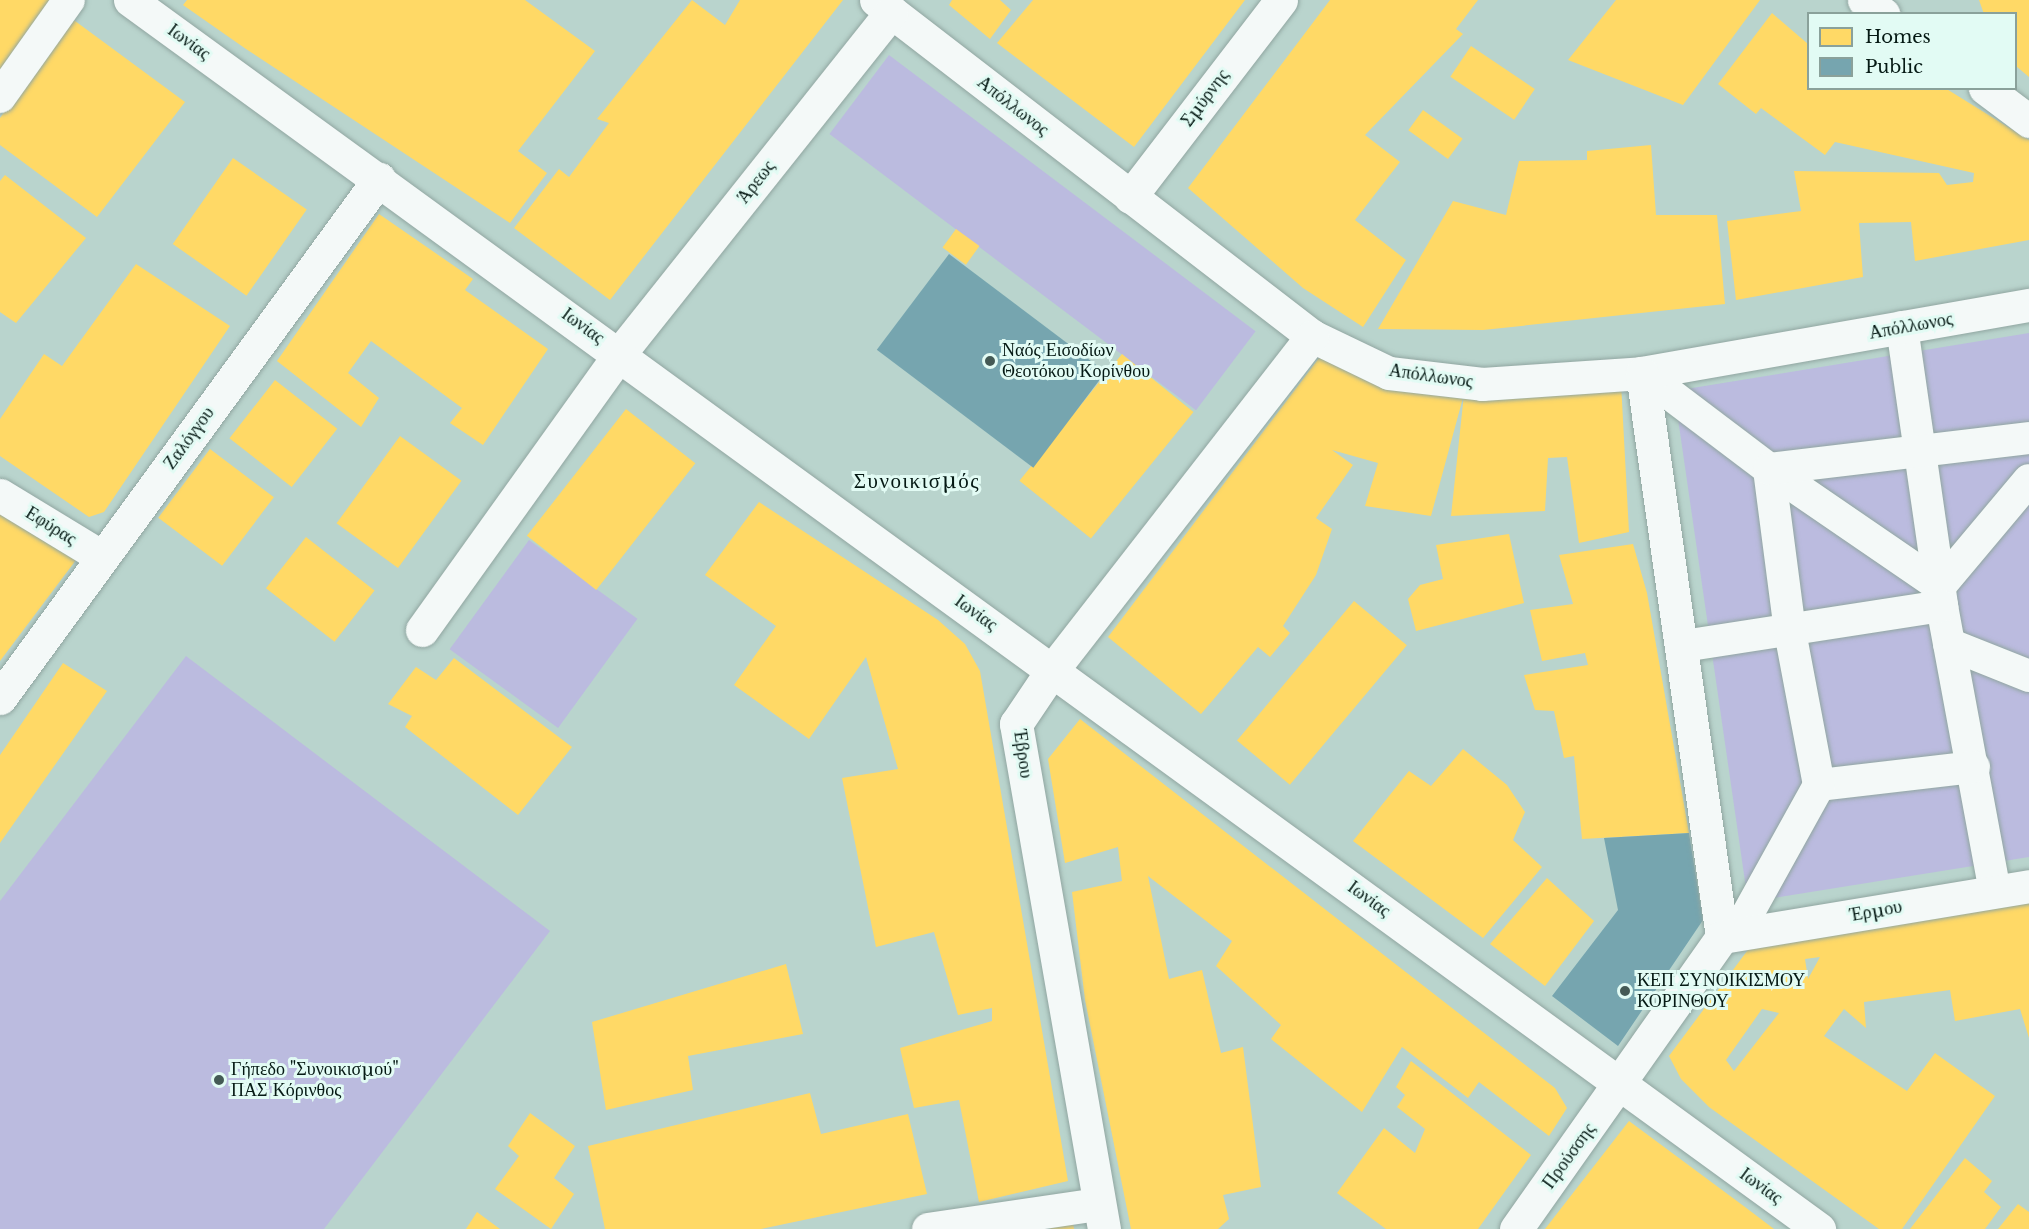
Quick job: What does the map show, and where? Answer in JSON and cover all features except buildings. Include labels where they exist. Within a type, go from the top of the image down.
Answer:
[{"type":"street","points":[[0,96],[69,0]]},
{"type":"street","name":"Ιωνίας","points":[[130,0],[620,352],[1819,1229]]},
{"type":"street","name":"Σμύρνης","points":[[1130,196],[1281,0]]},
{"type":"street","points":[[1864,0],[1880,12]]},
{"type":"street","name":"Απόλλωνος","points":[[884,6],[1312,336],[1401,375],[1482,384],[1642,373],[2029,305]]},
{"type":"street","name":"Άρεως","points":[[422,630],[620,352],[884,6]]},
{"type":"street","points":[[1988,90],[2029,120]]},
{"type":"street","name":"Ζαλόγγου","points":[[0,698],[379,179]]},
{"type":"street","points":[[1902,327],[1941,596],[1995,891]]},
{"type":"street","name":"Έβρου","points":[[1101,1216],[1016,724],[1053,669],[1312,336]]},
{"type":"street","points":[[1642,373],[1941,596]]},
{"type":"street","points":[[1642,373],[1729,936]]},
{"type":"street","points":[[1769,469],[1921,454],[2029,438]]},
{"type":"street","points":[[1729,936],[1819,785],[1790,631],[1769,469]]},
{"type":"street","points":[[1683,646],[1790,631],[1941,596],[2026,490]]},
{"type":"street","name":"Εφύρας","points":[[0,495],[102,557]]},
{"type":"street","points":[[1949,644],[2029,676]]},
{"type":"street","points":[[1819,785],[1974,767]]},
{"type":"street","name":"Έρμου","points":[[1729,936],[2029,886]]},
{"type":"street","name":"Προύσσης","points":[[1516,1229],[1729,936]]},
{"type":"street","points":[[928,1229],[1101,1216]]},
{"type":"shaded area","points":[[889,55],[1256,331],[1196,410],[829,134]]},
{"type":"shaded area","points":[[2029,333],[2029,857],[1748,902],[1674,391]]},
{"type":"shaded area","points":[[529,540],[637,619],[558,728],[450,649]]},
{"type":"shaded area","name":"Γήπεδο \"Συνοικισμού\" ΠΑΣ Κόρινθος","points":[[186,656],[550,931],[324,1229],[0,1229],[0,901]]},
{"type":"place","name":"Ναός Εισοδίων Θεοτόκου Κορίνθου","points":[[990,361]]},
{"type":"place","name":"ΚΕΠ ΣΥΝΟΙΚΙΣΜΟΥ ΚΟΡΙΝΘΟΥ","points":[[1625,991]]},
{"type":"place","name":"Γήπεδο \"Συνοικισμού\" ΠΑΣ Κόρινθος","points":[[219,1080]]},
{"type":"district","name":"Συνοικισμός","points":[[917,481]]}]
